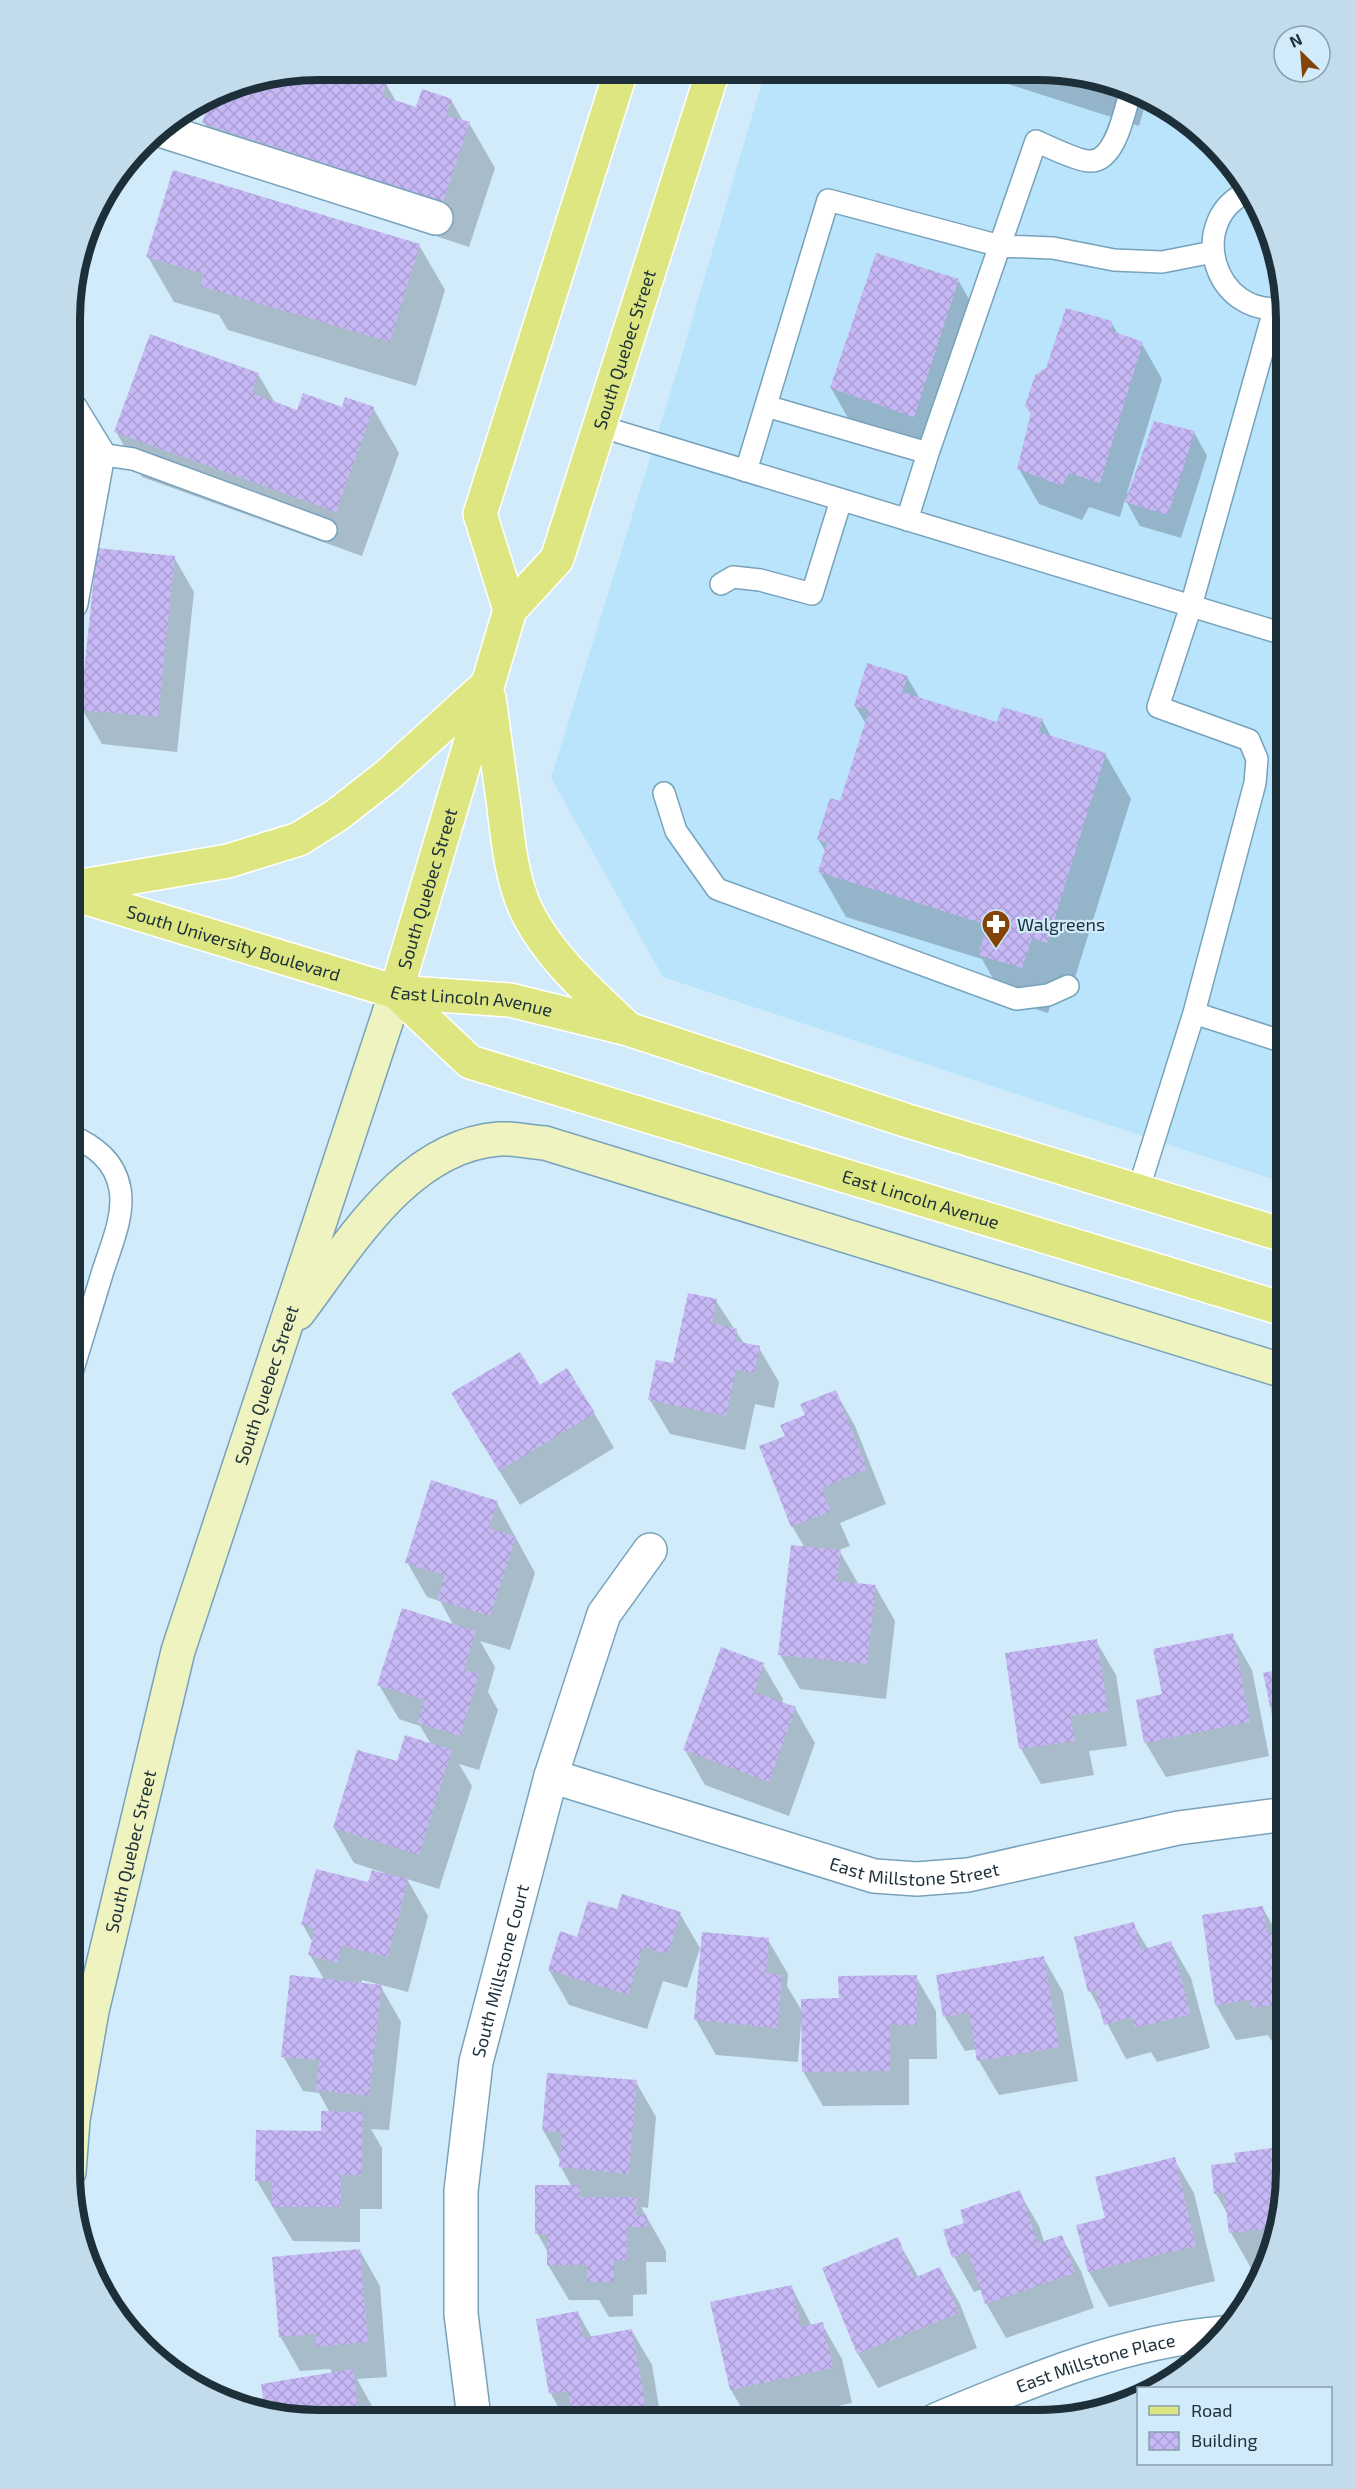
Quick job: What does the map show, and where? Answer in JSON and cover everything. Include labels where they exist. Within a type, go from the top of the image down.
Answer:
[{"type":"main road","points":[[510,610],[480,514],[618,79]]},
{"type":"main road","name":"South Quebec Street","points":[[81,2008],[177,1651],[396,992],[510,610],[557,559],[709,79]]},
{"type":"main road","points":[[80,886],[228,861],[299,839],[337,815],[388,775],[487,685]]},
{"type":"main road","points":[[487,685],[508,842],[528,914],[551,949],[587,990],[628,1029]]},
{"type":"main road","name":"South University Boulevard","points":[[80,896],[396,992]]},
{"type":"main road","name":"East Lincoln Avenue","points":[[396,992],[510,1000],[628,1029],[905,1120],[1276,1233]]},
{"type":"main road","name":"East Lincoln Avenue","points":[[396,992],[470,1062],[1276,1306]]},
{"type":"main road","points":[[283,1333],[378,1208],[411,1176],[445,1155],[469,1145],[500,1139],[545,1143],[1276,1369]]},
{"type":"street","points":[[169,133],[436,218]]},
{"type":"street","points":[[80,425],[98,454],[80,553]]},
{"type":"street","name":"South Millstone Court","points":[[473,2410],[461,2314],[460,2191],[476,2061],[551,1776],[604,1614],[650,1550]]},
{"type":"street","name":"East Millstone Street","points":[[551,1776],[874,1876],[917,1879],[968,1875],[1178,1828],[1276,1815]]},
{"type":"street","name":"East Millstone Place","points":[[960,2410],[1024,2383],[1127,2348],[1210,2335]]},
{"type":"lane","points":[[907,520],[1036,141],[1089,161],[1103,157],[1114,143],[1128,98]]},
{"type":"lane","points":[[1243,197],[1229,207],[1219,223],[1213,241],[1214,261],[1221,279],[1233,294],[1250,304],[1276,308]]},
{"type":"lane","points":[[746,471],[828,200],[1000,246],[1053,248],[1114,260],[1162,262],[1213,252]]},
{"type":"lane","points":[[1138,1191],[1194,1013],[1255,783],[1257,759],[1249,740],[1158,707],[1191,606],[1276,322]]},
{"type":"lane","points":[[766,406],[928,453]]},
{"type":"lane","points":[[599,426],[1276,632]]},
{"type":"lane","points":[[98,454],[133,459],[326,530]]},
{"type":"lane","points":[[721,584],[733,577],[760,580],[812,594],[841,500]]},
{"type":"lane","points":[[664,793],[676,831],[717,889],[1016,999],[1048,995],[1068,986]]},
{"type":"lane","points":[[1194,1013],[1276,1039]]},
{"type":"lane","points":[[80,1139],[91,1144],[106,1157],[114,1170],[120,1189],[120,1203],[115,1231],[80,1346]]},
{"type":"shaded area","points":[[763,79],[1037,79],[1084,84],[1129,98],[1170,120],[1195,139],[1227,173],[1252,213],[1264,242],[1272,272],[1276,303],[1276,1180],[663,977],[551,778],[680,361]]},
{"type":"building","points":[[319,79],[378,79],[387,82],[382,96],[416,107],[422,89],[452,99],[446,115],[470,122],[443,203],[202,123],[207,107],[242,92],[272,84]]},
{"type":"building","points":[[173,170],[420,244],[390,342],[200,286],[204,274],[146,257]]},
{"type":"building","points":[[876,253],[959,279],[914,417],[830,388]]},
{"type":"building","points":[[1066,308],[1112,321],[1112,331],[1143,342],[1100,483],[1069,473],[1062,486],[1017,469],[1031,413],[1025,406],[1035,375],[1046,368]]},
{"type":"building","points":[[150,334],[259,373],[252,393],[297,410],[303,393],[342,407],[345,397],[374,407],[336,512],[114,432]]},
{"type":"building","points":[[1154,421],[1195,431],[1168,515],[1125,502]]},
{"type":"building","points":[[97,548],[175,556],[158,717],[80,710]]},
{"type":"building","name":"Walgreens","points":[[867,663],[908,676],[902,692],[997,722],[1002,707],[1043,719],[1039,732],[1106,753],[1047,943],[1032,938],[1022,968],[978,955],[988,925],[818,872],[827,843],[817,839],[830,798],[840,801],[869,710],[854,706]]},
{"type":"building","points":[[688,1293],[717,1299],[712,1323],[737,1329],[735,1341],[760,1346],[754,1373],[736,1370],[726,1416],[648,1400],[656,1360],[673,1363]]},
{"type":"building","points":[[520,1352],[540,1385],[567,1368],[595,1413],[499,1471],[451,1393]]},
{"type":"building","points":[[836,1390],[867,1469],[822,1488],[831,1511],[791,1527],[759,1446],[785,1436],[780,1425],[805,1415],[800,1404]]},
{"type":"building","points":[[431,1480],[498,1501],[489,1528],[516,1537],[490,1616],[437,1600],[445,1575],[405,1563]]},
{"type":"building","points":[[791,1545],[841,1550],[837,1581],[876,1585],[867,1664],[778,1655]]},
{"type":"building","points":[[402,1608],[476,1631],[464,1670],[479,1674],[460,1736],[417,1723],[425,1700],[377,1685]]},
{"type":"building","points":[[1233,1633],[1250,1722],[1144,1743],[1136,1700],[1162,1694],[1153,1649]]},
{"type":"building","points":[[1097,1639],[1108,1711],[1070,1716],[1075,1741],[1019,1749],[1005,1653]]},
{"type":"building","points":[[721,1647],[764,1663],[754,1692],[796,1707],[769,1782],[683,1750]]},
{"type":"building","points":[[1276,1670],[1276,1719],[1273,1720],[1263,1673]]},
{"type":"building","points":[[405,1735],[452,1750],[419,1855],[333,1828],[357,1750],[397,1761]]},
{"type":"building","points":[[316,1869],[368,1882],[372,1870],[408,1879],[388,1957],[342,1946],[338,1963],[308,1955],[315,1929],[301,1925]]},
{"type":"building","points":[[622,1894],[681,1912],[668,1954],[643,1947],[628,1995],[548,1970],[560,1931],[577,1937],[588,1901],[617,1909]]},
{"type":"building","points":[[1263,1906],[1267,1933],[1276,1932],[1276,2004],[1251,2008],[1250,2000],[1215,2005],[1202,1915]]},
{"type":"building","points":[[1134,1922],[1141,1950],[1171,1941],[1191,2014],[1135,2028],[1132,2017],[1104,2025],[1095,1990],[1088,1992],[1074,1937]]},
{"type":"building","points":[[702,1932],[769,1938],[766,1973],[782,1975],[778,2028],[694,2020]]},
{"type":"building","points":[[1044,1956],[1059,2047],[977,2061],[969,2013],[943,2017],[936,1975]]},
{"type":"building","points":[[290,1975],[382,1985],[369,2096],[316,2090],[319,2060],[281,2057]]},
{"type":"building","points":[[917,1975],[917,2025],[890,2025],[890,2071],[802,2072],[801,1999],[839,1998],[838,1976]]},
{"type":"building","points":[[547,2073],[637,2080],[629,2174],[559,2167],[562,2132],[542,2131]]},
{"type":"building","points":[[321,2111],[363,2112],[362,2175],[341,2175],[341,2207],[272,2207],[272,2182],[255,2181],[256,2130],[321,2131]]},
{"type":"building","points":[[1276,2147],[1276,2186],[1266,2238],[1265,2229],[1229,2233],[1224,2193],[1214,2194],[1211,2165],[1236,2162],[1234,2153]]},
{"type":"building","points":[[1175,2157],[1196,2246],[1088,2272],[1076,2225],[1105,2218],[1095,2177]]},
{"type":"building","points":[[535,2185],[580,2185],[580,2197],[637,2197],[636,2215],[647,2215],[647,2227],[627,2227],[627,2260],[614,2261],[614,2282],[587,2282],[587,2265],[547,2265],[547,2234],[535,2234]]},
{"type":"building","points":[[1020,2190],[1038,2243],[1062,2235],[1075,2273],[985,2304],[968,2252],[952,2258],[943,2230],[964,2223],[960,2210]]},
{"type":"building","points":[[898,2237],[914,2278],[940,2267],[959,2313],[857,2354],[822,2268]]},
{"type":"building","points":[[360,2249],[368,2342],[316,2347],[315,2334],[279,2337],[272,2257]]},
{"type":"building","points":[[792,2285],[801,2327],[823,2322],[833,2368],[730,2390],[710,2302]]},
{"type":"building","points":[[578,2311],[583,2338],[632,2329],[646,2410],[571,2410],[568,2391],[549,2394],[536,2319]]},
{"type":"building","points":[[353,2369],[359,2410],[319,2410],[272,2405],[264,2403],[261,2384]]},
{"type":"place","name":"Walgreens","points":[[996,950]]}]
